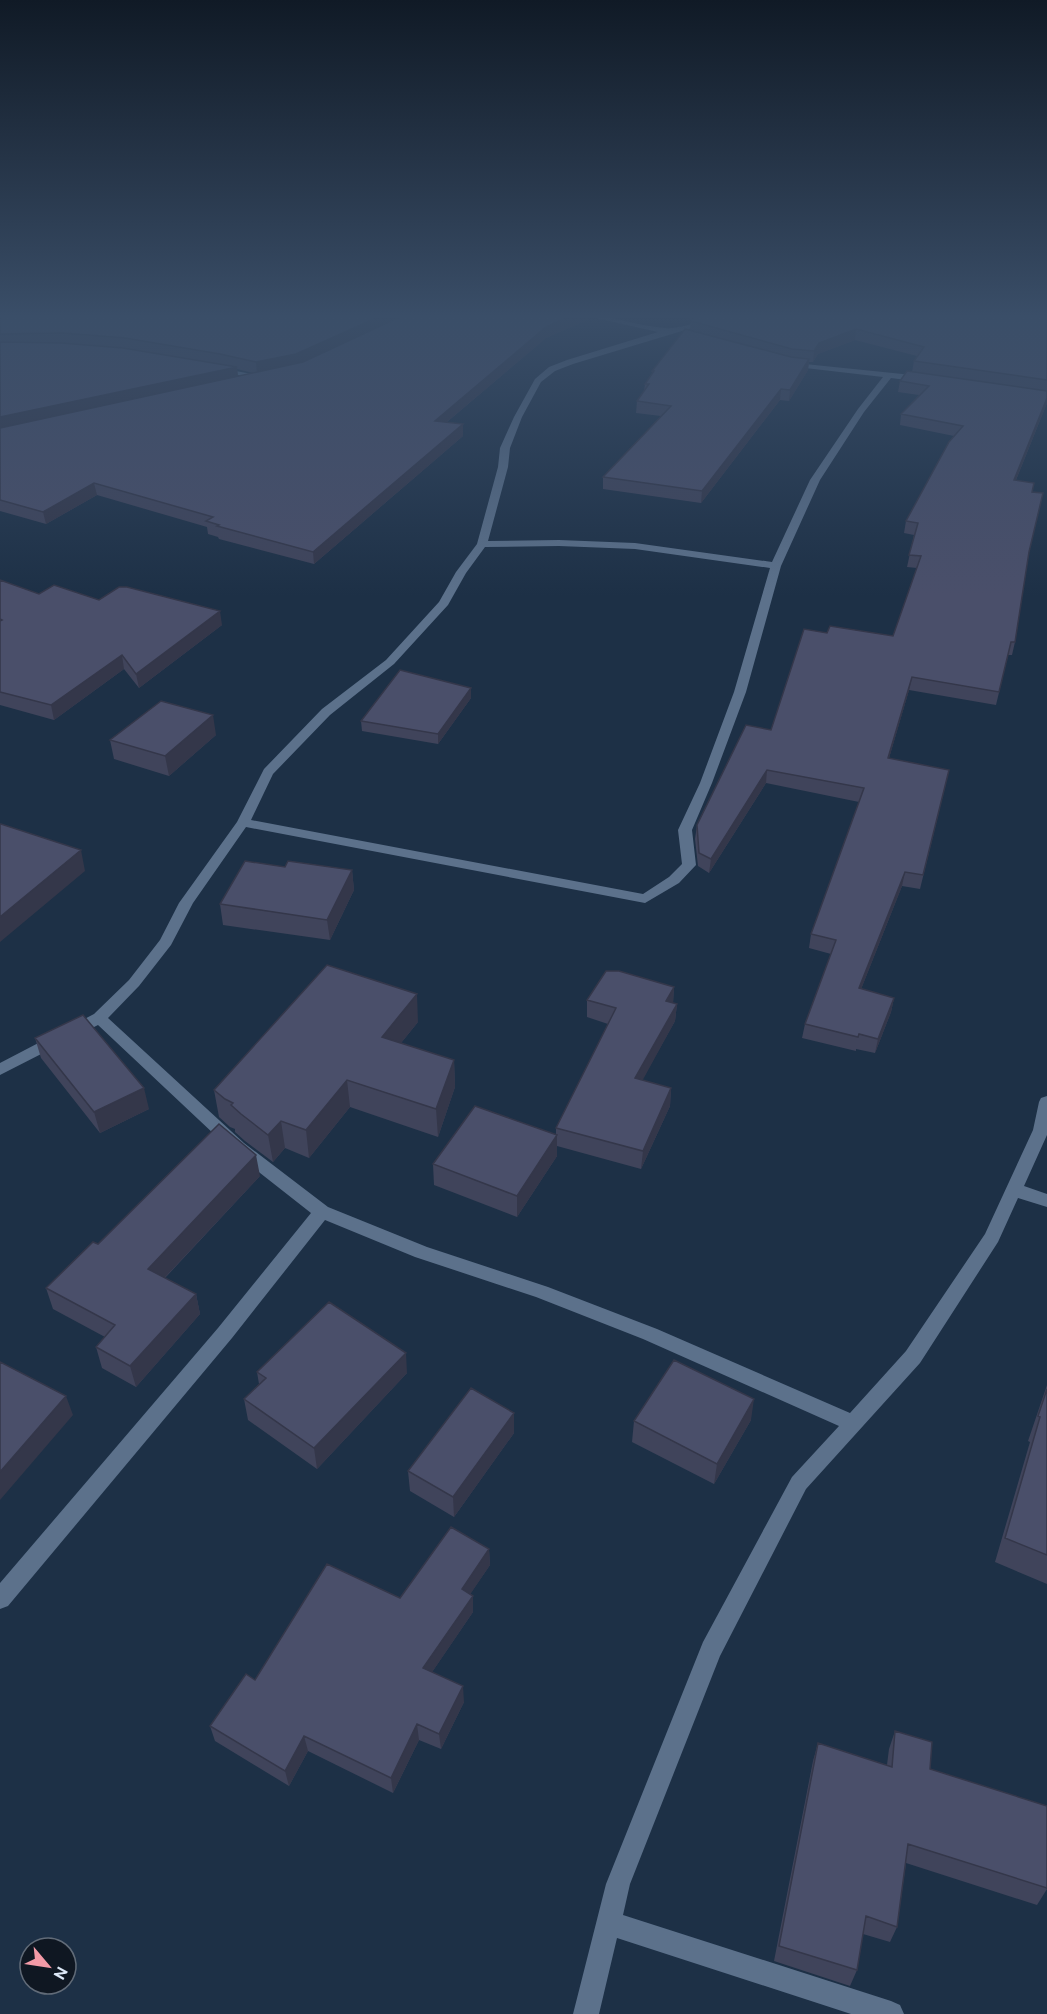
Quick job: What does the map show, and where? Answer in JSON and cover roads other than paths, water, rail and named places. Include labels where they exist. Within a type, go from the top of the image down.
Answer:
[{"type":"street","points":[[0,1070],[99,1018],[134,982],[166,942],[186,903],[243,822],[268,772],[326,712],[390,662],[444,603],[461,572],[482,544],[503,467],[505,448],[523,408]]},
{"type":"street","points":[[243,822],[645,899],[674,880],[689,865],[685,830],[706,783],[740,692],[776,566],[815,480],[863,408]]},
{"type":"street","points":[[482,544],[559,543],[635,546],[776,566]]},
{"type":"street","points":[[99,1018],[238,1147],[322,1212],[421,1252],[542,1292],[650,1334],[853,1423]]},
{"type":"street","points":[[586,2014],[618,1884],[711,1650],[799,1483],[913,1357],[992,1237],[1041,1130],[1047,1102]]},
{"type":"street","points":[[1015,1190],[1047,1201]]},
{"type":"street","points":[[0,1599],[225,1333],[322,1212]]},
{"type":"street","points":[[609,1923],[891,2014]]}]
